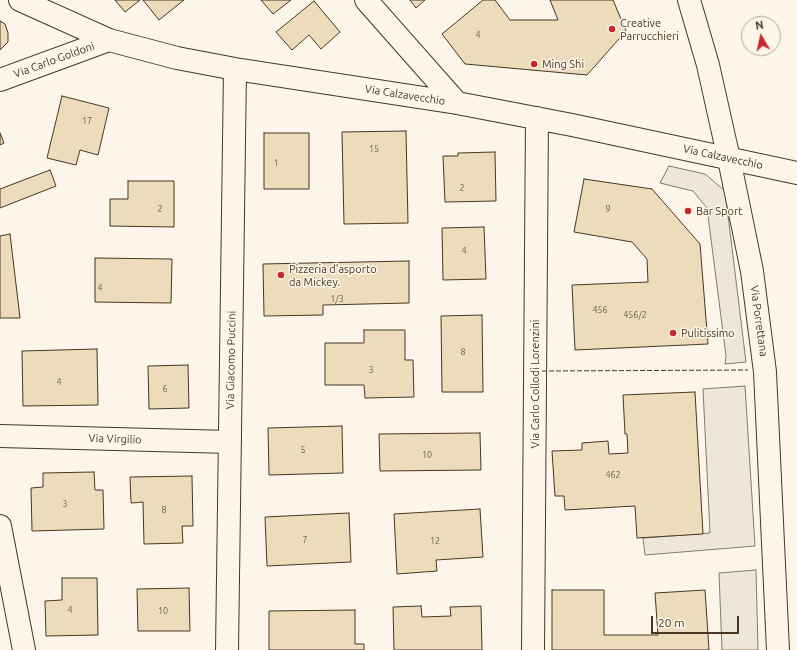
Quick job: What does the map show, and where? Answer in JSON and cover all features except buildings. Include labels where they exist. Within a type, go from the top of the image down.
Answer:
[{"type":"street","name":"Via Calzavecchio","points":[[20,0],[109,40],[177,58],[235,69],[457,103],[537,118],[797,173]]},
{"type":"street","points":[[366,0],[457,103]]},
{"type":"street","name":"Via Porrettana","points":[[689,0],[708,65],[730,159],[752,271],[765,372],[778,650]]},
{"type":"street","name":"Via Carlo Goldoni","points":[[0,80],[109,40]]},
{"type":"street","name":"Via Giacomo Puccini","points":[[227,650],[235,69]]},
{"type":"street","name":"Via Carlo Collodi Lorenzini","points":[[533,650],[537,118]]},
{"type":"street","name":"Via Virgilio","points":[[0,436],[230,442]]},
{"type":"street","points":[[0,526],[24,650]]},
{"type":"shaded area","points":[[669,166],[705,174],[725,191],[746,362],[725,364],[726,356],[707,208],[693,191],[660,183]]},
{"type":"shaded area","points":[[745,386],[755,546],[645,555],[643,538],[710,533],[703,389]]},
{"type":"shaded area","points":[[756,570],[758,650],[722,650],[719,573]]},
{"type":"fence","points":[[542,371],[748,370]]},
{"type":"place","name":"Creative Parrucchieri","points":[[612,29]]},
{"type":"place","name":"Ming Shi","points":[[534,64]]},
{"type":"place","name":"Bar Sport","points":[[688,211]]},
{"type":"place","name":"Pizzeria d'asporto da Mickey.","points":[[281,275]]},
{"type":"place","name":"Pulitissimo","points":[[673,333]]}]
